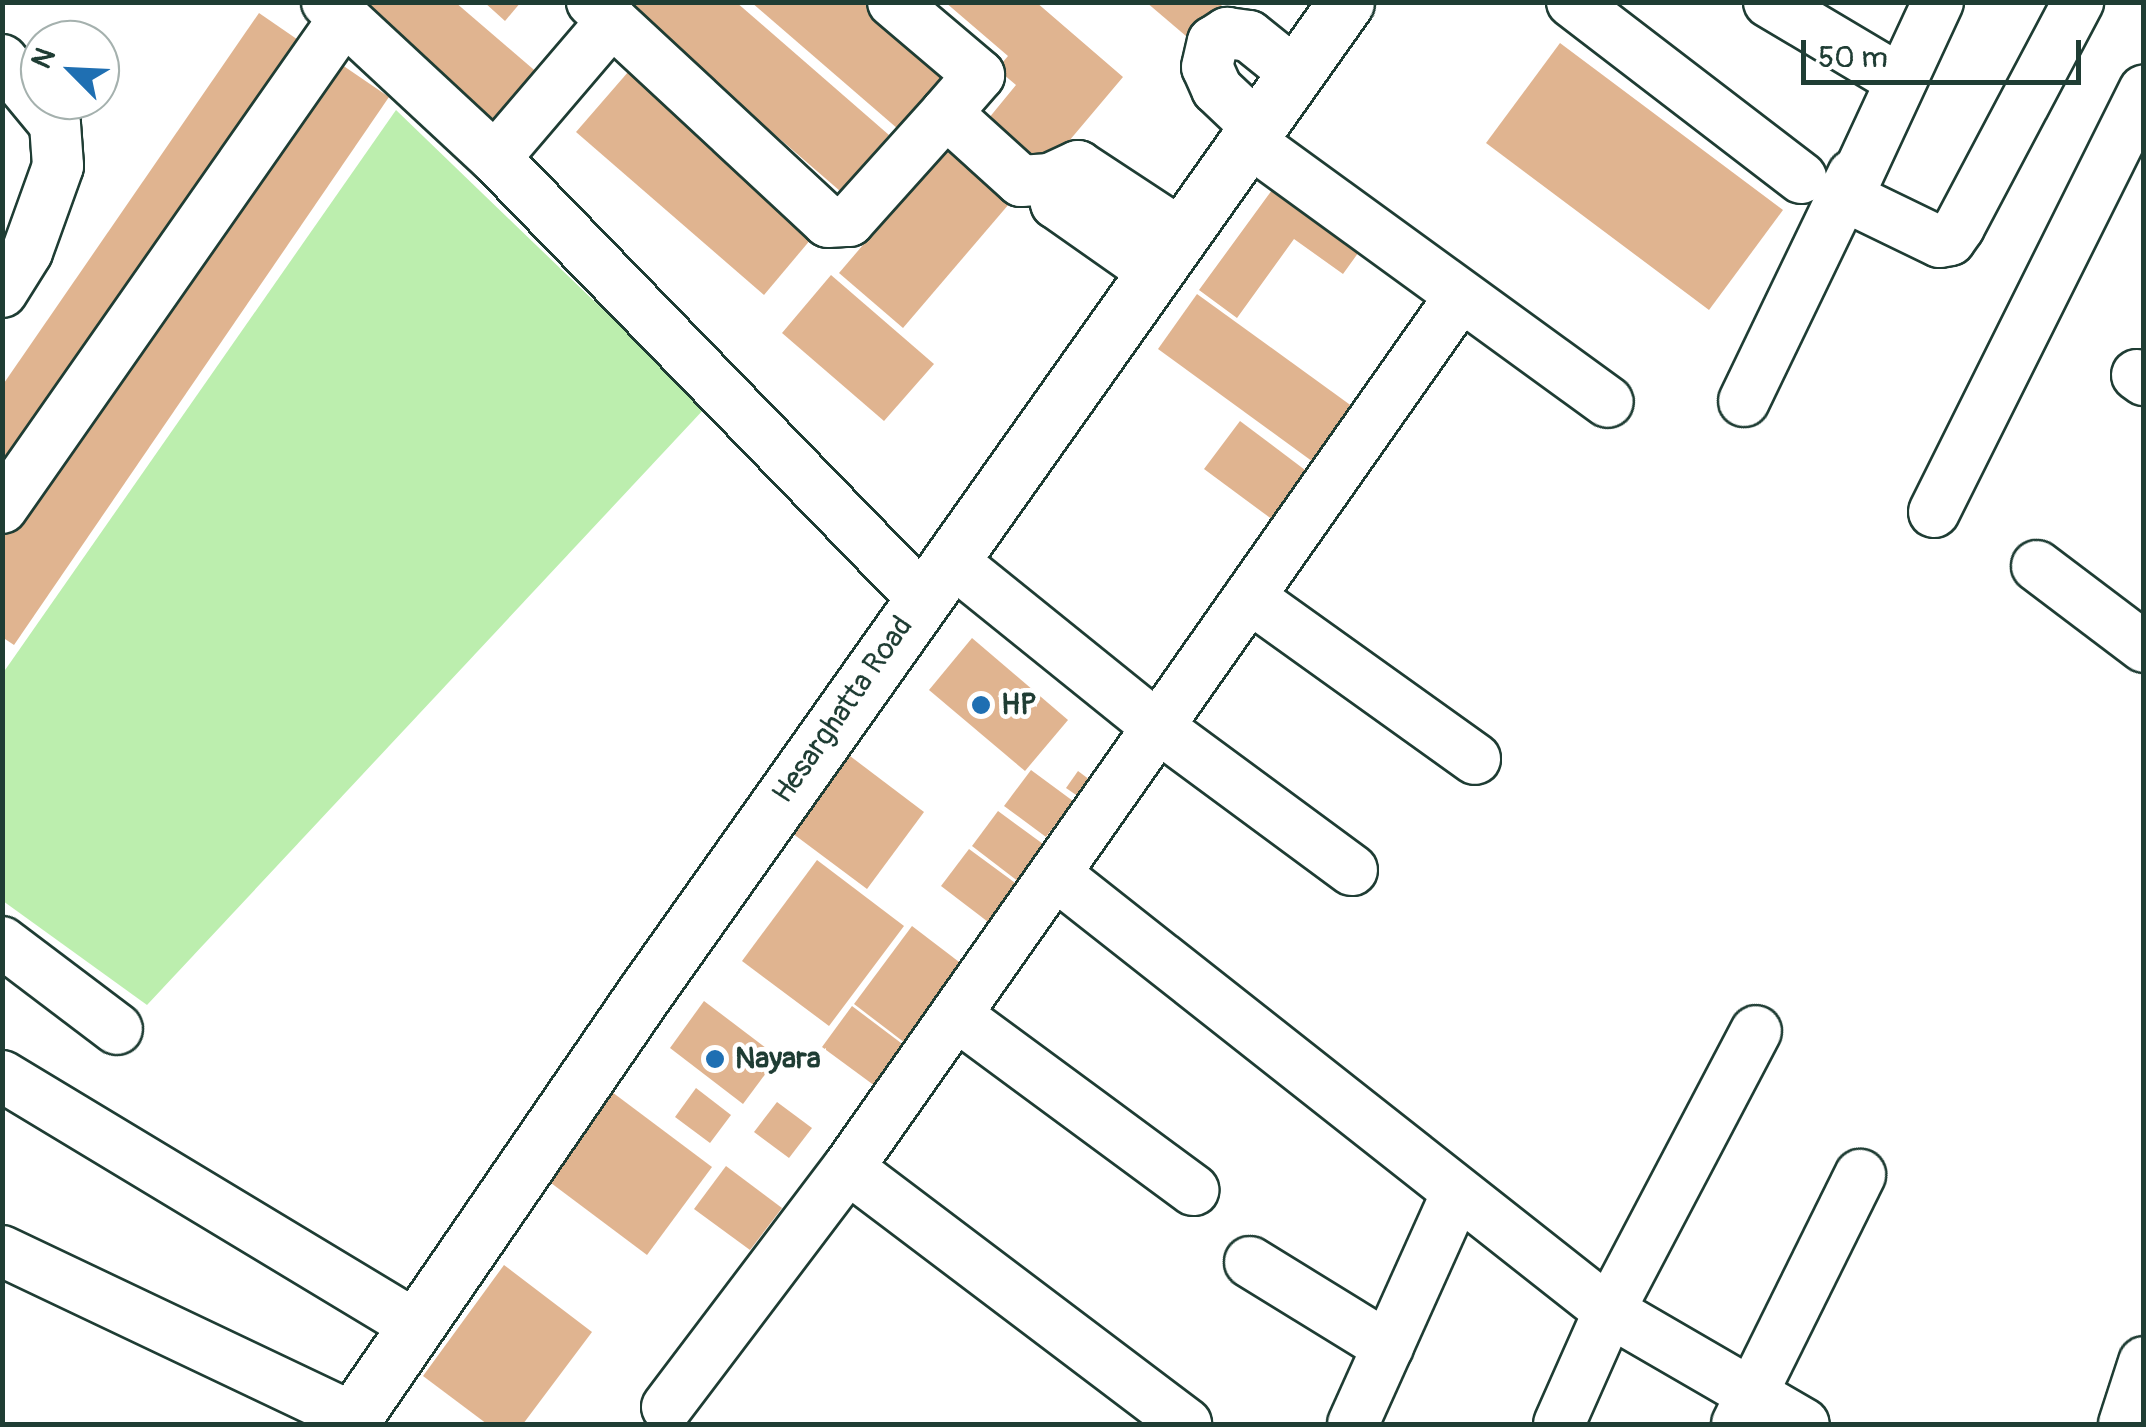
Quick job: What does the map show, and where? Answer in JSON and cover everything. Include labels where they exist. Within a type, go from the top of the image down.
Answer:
[{"type":"main road","name":"Hesarghatta Road","points":[[352,1421],[1294,74],[1328,9]]},
{"type":"street","points":[[505,147],[602,12],[828,222],[849,220],[979,75],[893,2]]},
{"type":"street","points":[[1572,2],[1801,178]]},
{"type":"street","points":[[1769,2],[1898,79]]},
{"type":"street","points":[[1744,401],[1938,2]]},
{"type":"street","points":[[1853,175],[1855,201],[1940,242],[1950,240],[2078,2]]},
{"type":"street","points":[[2,508],[336,10],[505,147],[939,577],[1158,727],[1352,870]]},
{"type":"street","points":[[1294,74],[1249,36],[1227,33],[1213,42],[1207,67],[1217,89],[1251,133],[1460,298],[1608,402]]},
{"type":"street","points":[[2,60],[55,124],[58,166],[27,252],[2,292]]},
{"type":"street","points":[[1934,512],[2144,90]]},
{"type":"street","points":[[946,114],[1021,181],[1050,179],[1078,166],[1167,253]]},
{"type":"street","points":[[666,1406],[848,1168],[1460,298]]},
{"type":"street","points":[[2037,566],[2144,647]]},
{"type":"street","points":[[1249,597],[1475,758]]},
{"type":"street","points":[[1055,874],[1609,1311],[1744,1409],[1804,1424]]},
{"type":"street","points":[[2,942],[116,1028]]},
{"type":"street","points":[[956,1015],[1192,1190]]},
{"type":"street","points":[[1559,1424],[1609,1311],[1756,1031]]},
{"type":"street","points":[[2,1076],[416,1326]]},
{"type":"street","points":[[848,1168],[1186,1424]]},
{"type":"street","points":[[1744,1409],[1860,1175]]},
{"type":"street","points":[[1354,1424],[1457,1193]]},
{"type":"street","points":[[2,1252],[352,1421]]},
{"type":"street","points":[[1250,1262],[1388,1347]]},
{"type":"street","points":[[2124,1424],[2144,1362]]},
{"type":"green space","points":[[396,110],[705,408],[147,1005],[3,901],[3,673]]},
{"type":"building","points":[[349,2],[455,2],[540,75],[494,128]]},
{"type":"building","points":[[484,2],[521,2],[505,21]]},
{"type":"building","points":[[622,2],[736,2],[889,135],[840,191]]},
{"type":"building","points":[[751,2],[865,2],[947,73],[898,129]]},
{"type":"building","points":[[945,2],[1036,2],[1123,77],[1042,173],[984,124],[1016,85],[997,69],[1008,56]]},
{"type":"building","points":[[1146,2],[1218,2],[1222,6],[1193,42]]},
{"type":"building","points":[[259,13],[304,44],[2,485],[2,386]]},
{"type":"building","points":[[1560,43],[1783,210],[1709,310],[1486,143]]},
{"type":"building","points":[[329,56],[389,97],[14,645],[2,637],[2,534]]},
{"type":"building","points":[[635,64],[822,226],[764,295],[576,132]]},
{"type":"building","points":[[951,142],[1015,197],[903,328],[839,273]]},
{"type":"building","points":[[1275,186],[1361,249],[1343,274],[1294,239],[1237,318],[1199,290]]},
{"type":"building","points":[[831,275],[934,364],[884,421],[782,333]]},
{"type":"building","points":[[1197,294],[1360,412],[1320,467],[1158,349]]},
{"type":"building","points":[[1240,421],[1313,476],[1277,523],[1204,469]]},
{"type":"building","points":[[972,638],[1068,720],[1025,771],[929,690]]},
{"type":"building","points":[[850,756],[924,812],[867,889],[792,833]]},
{"type":"building","points":[[1031,770],[1073,801],[1046,837],[1004,806]]},
{"type":"building","points":[[1078,771],[1094,783],[1082,799],[1066,788]]},
{"type":"building","points":[[998,811],[1054,852],[1027,888],[972,846]]},
{"type":"building","points":[[969,849],[1025,890],[996,928],[941,886]]},
{"type":"building","points":[[817,860],[904,926],[829,1026],[742,961]]},
{"type":"building","points":[[912,926],[967,968],[909,1046],[854,1004]]},
{"type":"building","points":[[704,1001],[778,1057],[743,1104],[670,1048]]},
{"type":"building","points":[[852,1006],[905,1046],[875,1086],[822,1047]]},
{"type":"building","points":[[696,1088],[731,1115],[710,1143],[675,1117]]},
{"type":"building","points":[[608,1089],[712,1167],[647,1255],[543,1177]]},
{"type":"building","points":[[777,1102],[812,1128],[789,1158],[754,1132]]},
{"type":"building","points":[[726,1166],[782,1208],[750,1250],[694,1209]]},
{"type":"building","points":[[504,1265],[592,1332],[523,1424],[487,1424],[423,1376]]},
{"type":"place","name":"HP","points":[[981,705]]},
{"type":"place","name":"Nayara","points":[[715,1059]]}]
